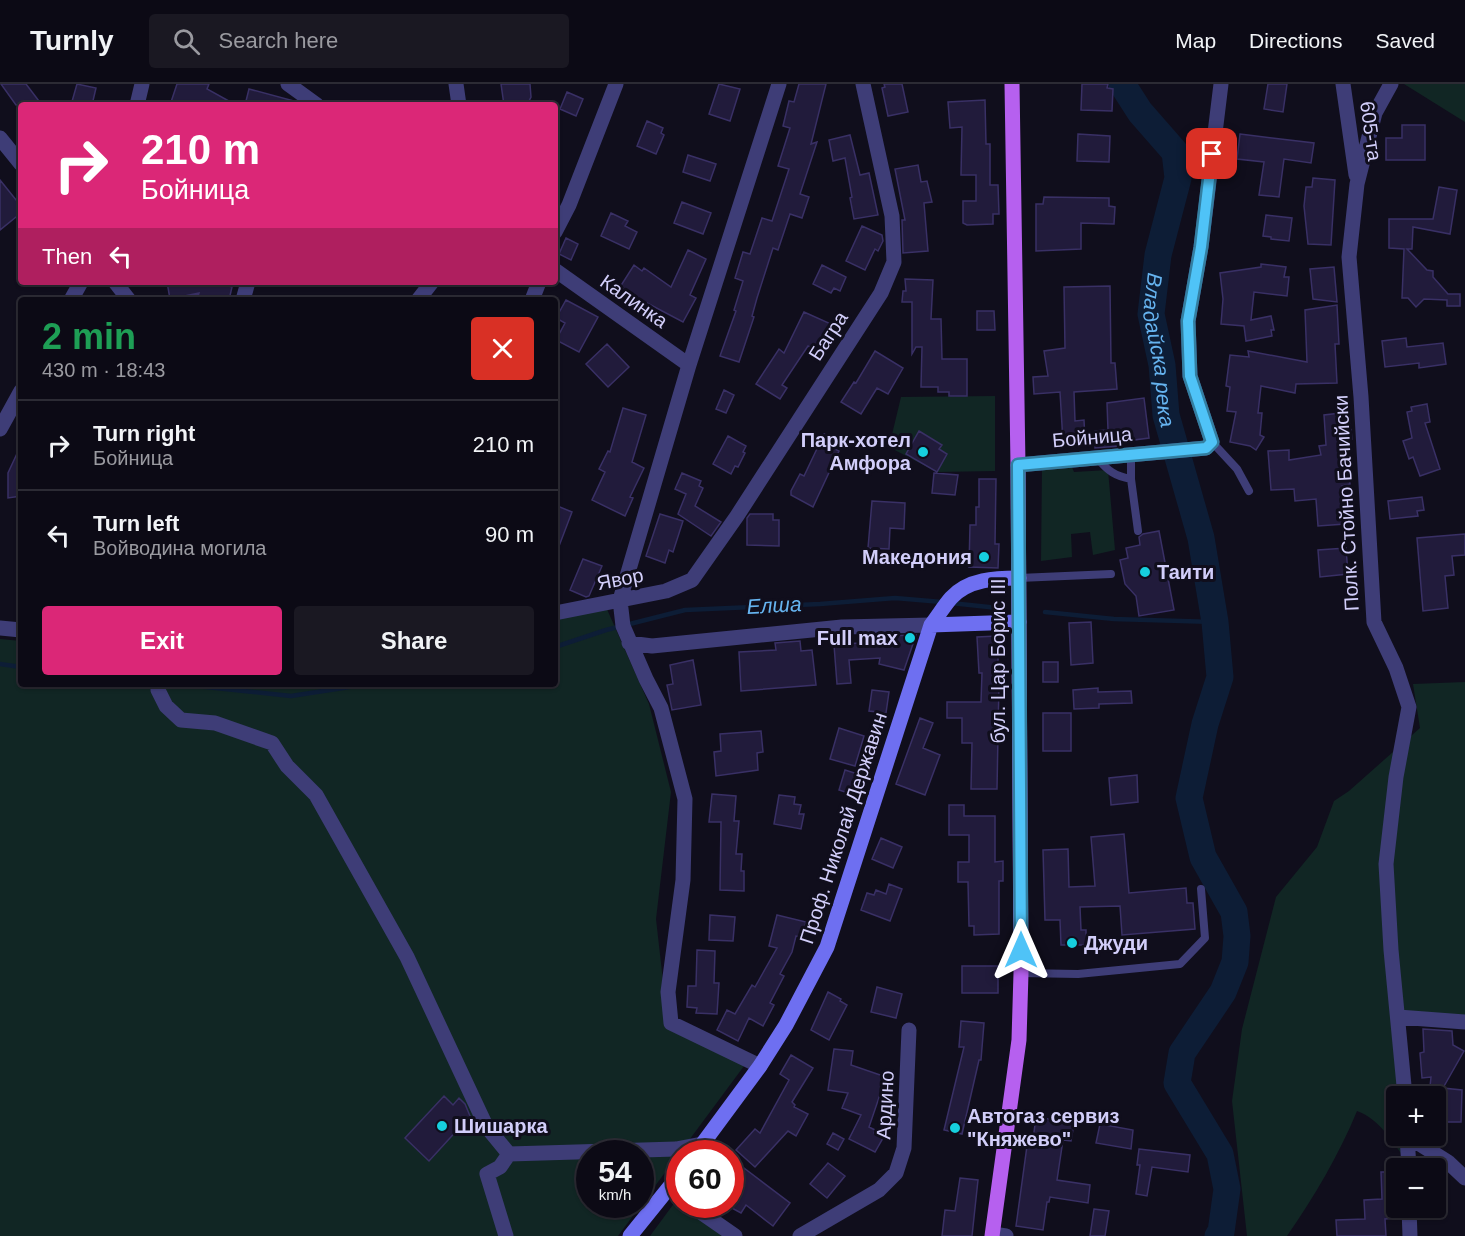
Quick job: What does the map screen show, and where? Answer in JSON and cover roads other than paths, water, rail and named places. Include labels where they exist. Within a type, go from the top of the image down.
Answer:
[{"type":"main road","name":"бул. Цар Борис III","points":[[997,1235],[1019,1040],[1021,973],[1018,465],[1012,84]]},
{"type":"main road","name":"Проф. Николай Державин","points":[[706,1140],[760,1066],[819,966],[831,938],[931,625],[960,590],[982,581],[1019,578]]},
{"type":"main road","points":[[931,625],[1019,622]]},
{"type":"main road","points":[[630,1236],[666,1197]]},
{"type":"street","points":[[138,102],[142,84]]},
{"type":"street","points":[[456,84],[459,102]]},
{"type":"street","points":[[558,226],[569,205],[616,84]]},
{"type":"street","points":[[760,1066],[672,1023],[668,992],[683,880],[685,798],[661,708],[629,644],[623,626],[620,600],[689,365],[779,84]]},
{"type":"street","name":"Багра","points":[[692,580],[744,506],[880,293],[894,262],[892,216],[863,84]]},
{"type":"street","points":[[1209,445],[1190,376],[1188,321],[1201,247],[1221,84]]},
{"type":"street","name":"605-та","points":[[1343,84],[1357,184]]},
{"type":"street","name":"Полк. Стойно Бачийски","points":[[1390,84],[1375,113],[1357,184],[1349,257],[1361,397],[1374,622],[1396,668],[1409,707],[1396,777],[1386,864],[1391,950],[1404,1086]]},
{"type":"street","points":[[293,91],[312,102]]},
{"type":"street","points":[[0,138],[18,160]]},
{"type":"street","name":"Калинка","points":[[558,272],[689,365]]},
{"type":"street","points":[[117,285],[127,297]]},
{"type":"street","points":[[420,297],[430,285]]},
{"type":"street","points":[[0,429],[18,396]]},
{"type":"street","name":"Бойница","points":[[1018,465],[1131,455],[1209,445]]},
{"type":"street","name":"Явор","points":[[558,612],[666,591],[692,580]]},
{"type":"street","points":[[629,644],[652,646],[842,627],[931,625]]},
{"type":"street","points":[[0,628],[18,630]]},
{"type":"street","points":[[158,687],[166,706],[182,720],[215,723],[272,743],[287,766],[316,795],[407,957],[486,1126],[510,1154]]},
{"type":"street","points":[[1398,1017],[1465,1022]]},
{"type":"street","name":"Ардино","points":[[800,1236],[879,1190],[896,1173],[904,1148],[909,1030]]},
{"type":"street","points":[[1423,1146],[1448,1162],[1465,1178]]},
{"type":"street","points":[[510,1154],[666,1149]]},
{"type":"street","points":[[506,1236],[487,1174],[500,1167],[510,1154]]},
{"type":"street","points":[[709,1218],[735,1236]]},
{"type":"street","points":[[1409,1218],[1410,1236]]},
{"type":"lane","points":[[1209,445],[1237,469],[1250,491]]},
{"type":"lane","points":[[1131,455],[1131,478],[1138,531]]},
{"type":"lane","points":[[1097,458],[1117,477],[1131,478]]},
{"type":"lane","points":[[1019,578],[1111,574]]},
{"type":"lane","points":[[1021,973],[1078,974],[1180,964],[1205,938],[1201,889]]},
{"type":"waterway","name":"Владайска река","points":[[1122,84],[1140,112],[1175,152],[1178,178],[1158,255],[1151,314],[1162,365],[1166,415],[1201,538],[1215,622],[1220,677],[1205,724],[1189,798],[1203,857],[1234,912],[1237,936],[1235,962],[1223,992],[1182,1053],[1177,1083],[1220,1154],[1227,1189],[1221,1232],[1218,1236]]},
{"type":"waterway","name":"Елша","points":[[558,646],[606,630],[685,610],[895,598],[942,602]]},
{"type":"waterway","name":"Елша","points":[[951,603],[998,608]]},
{"type":"waterway","name":"Елша","points":[[1045,612],[1114,619],[1215,622]]},
{"type":"waterway","name":"Елша","points":[[0,664],[18,667]]},
{"type":"waterway","name":"Елша","points":[[206,687],[291,696],[350,687]]},
{"type":"place","name":"Парк-хотел Амфора","points":[[923,452]]},
{"type":"place","name":"Македония","points":[[984,557]]},
{"type":"place","name":"Таити","points":[[1145,572]]},
{"type":"place","name":"Full max","points":[[910,638]]},
{"type":"place","name":"Джуди","points":[[1072,943]]},
{"type":"place","name":"Шишарка","points":[[442,1126]]},
{"type":"place","name":"Автогаз сервиз \"Княжево\"","points":[[955,1128]]}]
